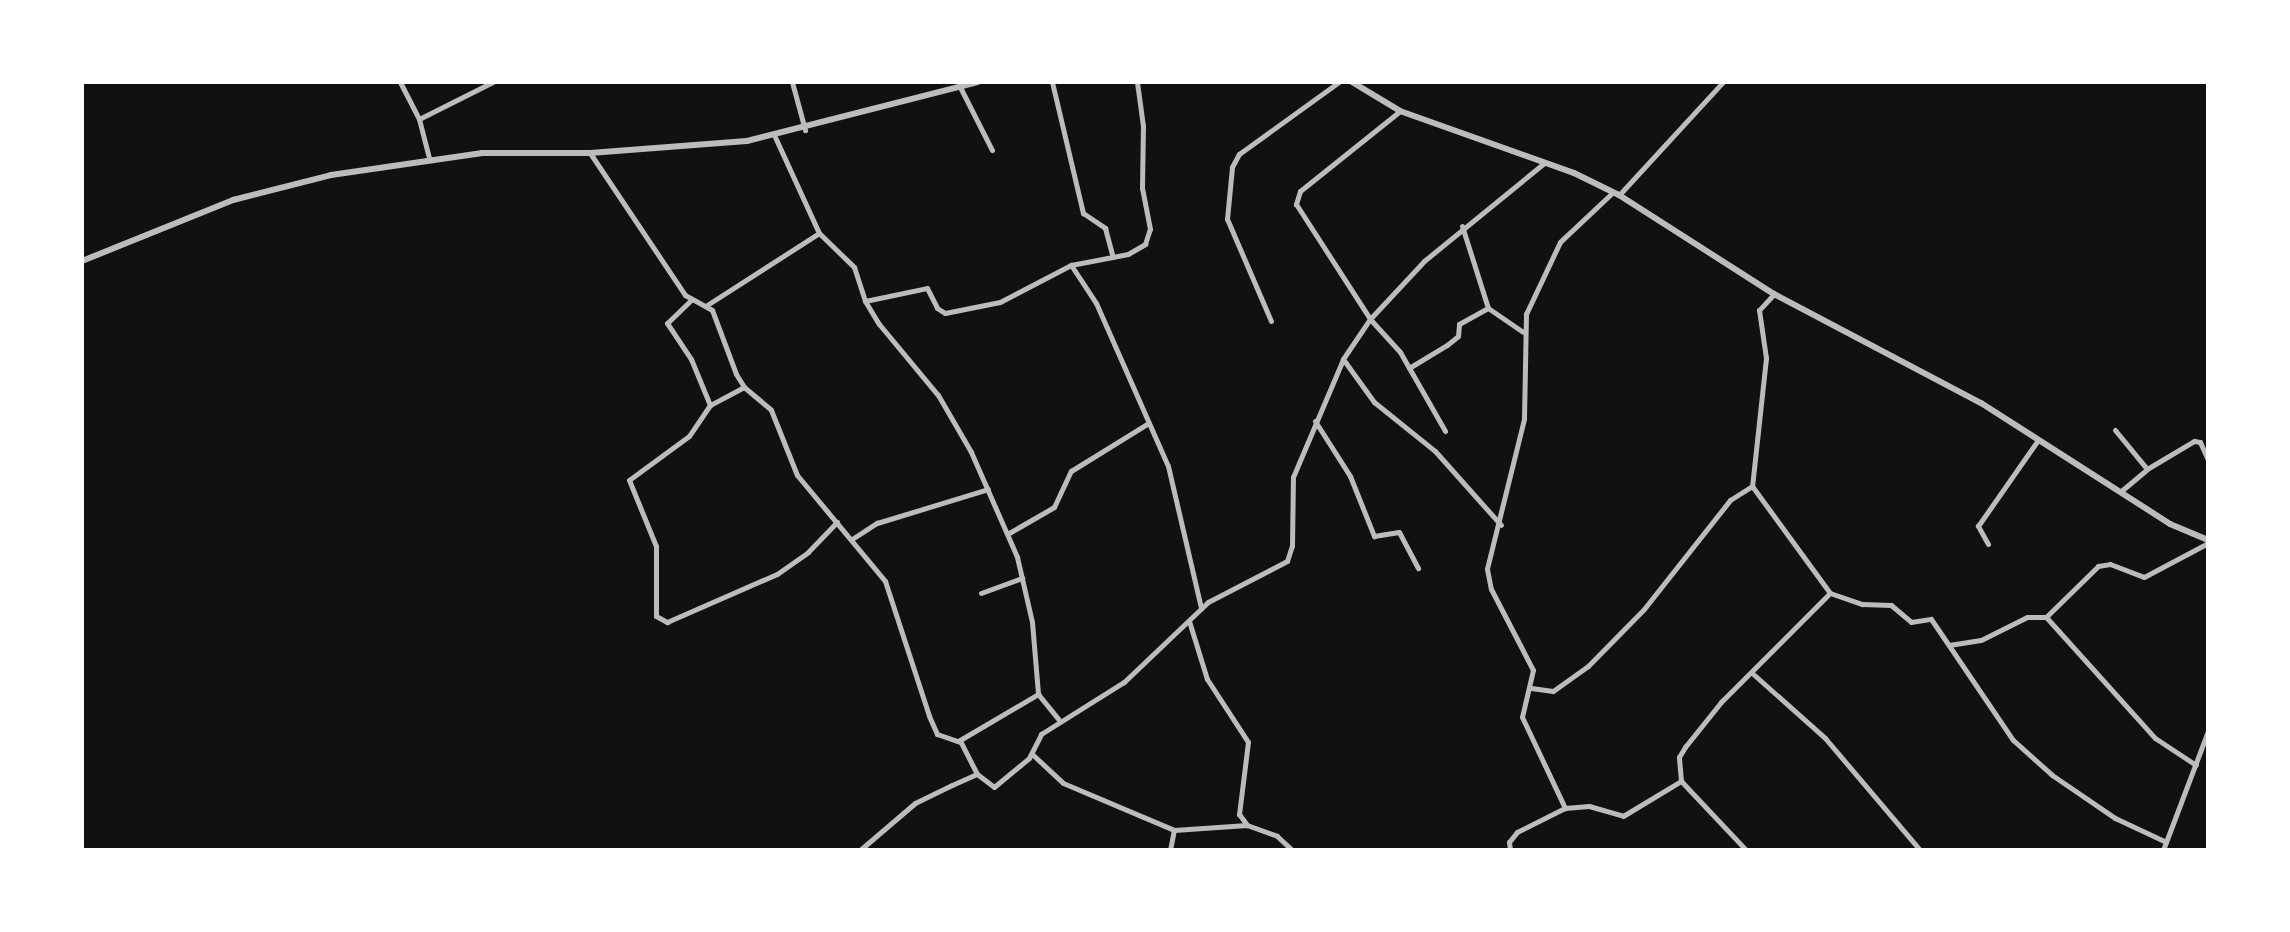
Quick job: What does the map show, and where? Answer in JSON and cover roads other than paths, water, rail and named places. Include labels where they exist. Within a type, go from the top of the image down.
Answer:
[{"type":"street","points":[[400,82],[419,120],[429,158]]},
{"type":"street","points":[[419,120],[493,82]]},
{"type":"street","points":[[792,82],[805,130]]},
{"type":"street","points":[[82,261],[261,192],[429,158],[700,148],[805,130],[959,85],[978,82]]},
{"type":"street","points":[[1052,82],[1083,212],[1105,228],[1113,257]]},
{"type":"street","points":[[865,301],[927,288],[937,308],[945,313],[1000,302],[1071,265],[1138,250],[1148,240],[1142,188],[1143,126],[1136,82]]},
{"type":"street","points":[[1271,321],[1227,219],[1233,167],[1239,154],[1339,82]]},
{"type":"street","points":[[1565,808],[1522,717],[1534,677],[1526,652],[1488,580],[1524,419],[1527,361],[1523,332],[1526,314],[1560,242],[1616,194],[1723,82]]},
{"type":"street","points":[[1357,83],[1400,111],[1544,163],[1616,194],[1774,294],[1981,403],[2170,524],[2208,541]]},
{"type":"street","points":[[959,85],[992,150]]},
{"type":"street","points":[[1400,111],[1300,191],[1296,200],[1370,319],[1409,368],[1445,431]]},
{"type":"street","points":[[775,137],[819,233],[854,267],[865,301],[938,396],[988,489],[1009,533],[1022,578],[1032,622],[1038,694],[1059,720]]},
{"type":"street","points":[[590,153],[691,300],[707,305],[744,387],[771,410],[797,475],[885,581],[937,734],[960,742],[977,774],[994,787],[1032,754],[1038,738],[1059,720],[1124,682],[1201,608],[1287,561],[1292,546],[1293,477],[1343,359],[1370,319],[1462,226],[1544,163]]},
{"type":"street","points":[[1462,226],[1488,308],[1523,332]]},
{"type":"street","points":[[707,305],[819,233]]},
{"type":"street","points":[[1071,265],[1096,303],[1174,483],[1201,608]]},
{"type":"street","points":[[1774,294],[1759,310],[1766,358],[1752,486],[1830,593],[1863,604],[1891,605],[1911,622],[1931,620],[1977,692],[2026,752],[2115,818],[2166,842]]},
{"type":"street","points":[[691,300],[667,323],[691,359],[710,405]]},
{"type":"street","points":[[1409,368],[1458,336],[1459,324],[1488,308]]},
{"type":"street","points":[[1343,359],[1374,402],[1435,451],[1501,525]]},
{"type":"street","points":[[744,387],[710,405],[689,436],[652,458],[629,480],[653,533],[659,619],[667,622],[696,612],[777,574],[808,552],[837,522]]},
{"type":"street","points":[[1315,421],[1350,476],[1374,536],[1399,533],[1418,568]]},
{"type":"street","points":[[1009,533],[1054,507],[1071,471],[1147,424]]},
{"type":"street","points":[[2115,430],[2147,469]]},
{"type":"street","points":[[1988,544],[1978,526],[2038,440]]},
{"type":"street","points":[[2120,492],[2147,469],[2194,441],[2200,442],[2208,460]]},
{"type":"street","points":[[1531,688],[1553,691],[1588,666],[1644,609],[1730,500],[1752,486]]},
{"type":"street","points":[[852,539],[877,523],[988,489]]},
{"type":"street","points":[[1949,645],[1981,640],[2027,617],[2046,617],[2098,566],[2109,565],[2144,577],[2208,541]]},
{"type":"street","points":[[981,593],[1022,578]]},
{"type":"street","points":[[1746,850],[1681,781],[1679,757],[1752,673],[1830,593]]},
{"type":"street","points":[[2046,617],[2155,737],[2196,765]]},
{"type":"street","points":[[1188,621],[1206,679],[1248,741],[1237,808],[1247,825]]},
{"type":"street","points":[[1752,673],[1825,738],[1920,850]]},
{"type":"street","points":[[960,742],[1038,694]]},
{"type":"street","points":[[2163,850],[2208,731]]},
{"type":"street","points":[[1032,754],[1063,783],[1174,830],[1247,825],[1278,836],[1292,850]]},
{"type":"street","points":[[860,850],[915,803],[977,774]]},
{"type":"street","points":[[1510,850],[1509,842],[1517,832],[1565,808],[1589,806],[1623,816],[1681,781]]},
{"type":"street","points":[[1170,850],[1174,830]]}]
